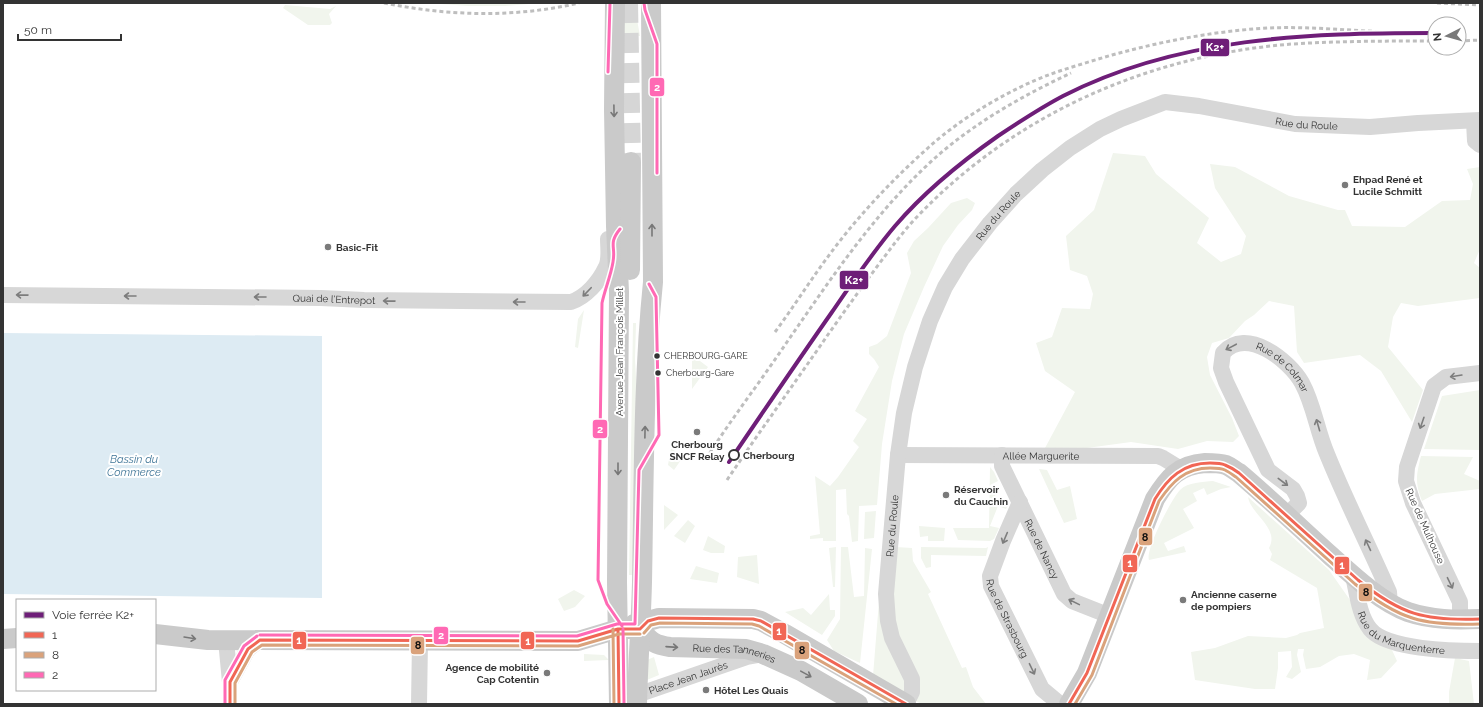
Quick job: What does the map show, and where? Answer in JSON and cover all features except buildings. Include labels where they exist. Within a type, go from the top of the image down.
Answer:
[{"type":"main road","name":"Avenue Jean François Millet","points":[[615,3],[614,72],[616,226],[619,292],[617,582],[619,704]]},
{"type":"main road","points":[[639,3],[640,11],[652,44]]},
{"type":"main road","points":[[651,3],[653,282],[649,317],[645,404],[642,602],[649,610],[670,617]]},
{"type":"main road","points":[[619,292],[630,276],[635,161],[639,382],[645,404]]},
{"type":"main road","points":[[1069,704],[1087,673],[1155,499],[1174,473],[1192,464],[1214,463],[1226,465],[1240,473],[1353,576],[1390,604],[1406,612],[1442,620],[1472,620]]},
{"type":"main road","name":"Rue des Tanneries","points":[[617,582],[626,611],[632,622],[651,642],[670,647],[746,649],[763,654],[801,671],[858,704]]},
{"type":"main road","points":[[637,699],[642,590]]},
{"type":"main road","points":[[156,634],[201,640],[578,641],[618,629],[640,629],[653,619],[670,617],[744,618],[761,621],[906,704]]},
{"type":"main road","points":[[3,639],[16,638]]},
{"type":"street","name":"Rue du Roule","points":[[906,704],[912,692],[912,679],[892,638],[888,621],[886,594],[898,455],[906,407],[915,367],[930,321],[945,287],[962,259],[990,223],[1016,194],[1042,170],[1070,148],[1100,129],[1121,118],[1165,102],[1199,106],[1295,124],[1370,127],[1477,120]]},
{"type":"street","points":[[1477,120],[1475,141],[1480,145]]},
{"type":"street","name":"Quai de l'Entrepot","points":[[3,295],[571,302],[586,294],[606,267],[608,236],[616,226]]},
{"type":"street","name":"Rue de Colmar","points":[[1289,519],[1299,503],[1297,496],[1293,489],[1268,470],[1226,382],[1221,368],[1223,353],[1232,346],[1240,343],[1254,344],[1268,350],[1291,367],[1302,383],[1316,417],[1326,453],[1389,592],[1390,604]]},
{"type":"street","name":"Rue de Mulhouse","points":[[1472,620],[1460,610],[1460,602],[1413,503],[1406,481],[1409,460],[1434,386],[1446,377],[1480,373]]},
{"type":"street","name":"Allée Marguerite","points":[[898,455],[1158,456],[1164,458],[1181,469]]},
{"type":"street","name":"Rue de Nancy","points":[[1002,455],[1002,466],[1064,594],[1072,602],[1110,616]]},
{"type":"street","name":"Rue de Strasbourg","points":[[1020,502],[990,576],[991,586],[1042,689],[1060,704]]},
{"type":"street","name":"Rue du Marquenterre","points":[[1353,576],[1365,621],[1371,630],[1381,637],[1406,646],[1452,651],[1480,651]]},
{"type":"street","points":[[226,640],[230,682],[230,704]]},
{"type":"street","points":[[230,682],[248,649],[260,640]]},
{"type":"street","points":[[420,641],[420,704]]},
{"type":"street","name":"Place Jean Jaurès","points":[[637,699],[747,657],[763,654]]},
{"type":"shaded area","points":[[426,3],[541,3],[505,6],[469,6]]},
{"type":"shaded area","points":[[622,3],[634,3],[640,36],[623,36]]},
{"type":"shaded area","points":[[285,5],[330,9],[336,6],[329,14],[332,23],[330,25],[308,25],[283,8]]},
{"type":"shaded area","points":[[1113,153],[1145,156],[1156,174],[1209,218],[1197,243],[1221,262],[1241,254],[1246,236],[1215,188],[1210,164],[1235,167],[1289,196],[1338,210],[1345,210],[1352,226],[1405,227],[1442,201],[1470,200],[1473,184],[1467,169],[1480,167],[1480,249],[1474,263],[1480,268],[1480,298],[1418,306],[1401,303],[1393,317],[1388,347],[1423,390],[1412,422],[1381,371],[1360,355],[1304,363],[1297,352],[1294,306],[1269,301],[1245,321],[1229,338],[1212,343],[1207,357],[1210,375],[1232,418],[1239,436],[1233,442],[1207,441],[1178,449],[1131,442],[1072,450],[1045,448],[1075,392],[1045,371],[1036,343],[1052,337],[1062,308],[1090,309],[1093,294],[1087,276],[1070,270],[1066,236],[1094,210]]},
{"type":"shaded area","points":[[967,198],[975,203],[972,210],[958,225],[943,246],[904,334],[892,381],[882,444],[877,505],[859,506],[858,541],[852,542],[849,516],[847,514],[846,489],[836,490],[836,541],[823,541],[823,538],[810,539],[810,536],[820,534],[815,476],[830,486],[859,447],[853,441],[867,419],[855,411],[879,367],[869,354],[869,347],[877,344],[887,336],[911,273],[907,253],[914,241],[951,203]]},
{"type":"shaded area","points":[[584,310],[578,348],[575,347],[578,319]]},
{"type":"shaded area","points":[[633,323],[636,323],[635,359],[637,398],[635,575],[629,575]]},
{"type":"shaded area","points":[[692,355],[708,367],[692,389]]},
{"type":"shaded area","points":[[1480,390],[1480,450],[1424,449],[1442,396]]},
{"type":"shaded area","points":[[671,448],[683,457],[674,470],[668,465]]},
{"type":"shaded area","points":[[1421,456],[1473,457],[1464,474],[1480,481],[1480,489],[1435,494],[1422,501],[1418,489],[1417,479]]},
{"type":"shaded area","points":[[990,467],[998,481],[990,485],[999,503],[1007,499],[1008,502],[1006,509],[998,506],[990,526],[999,528],[994,539],[990,541],[958,540],[953,528],[989,528]]},
{"type":"shaded area","points":[[1039,469],[1047,470],[1057,490],[1070,486],[1077,519],[1064,523]]},
{"type":"shaded area","points":[[1213,481],[1231,487],[1221,489],[1207,495],[1204,488],[1193,493],[1197,501],[1183,509],[1194,528],[1164,543],[1168,551],[1184,546],[1186,552],[1149,560],[1151,546],[1155,536],[1166,513],[1180,490],[1187,485]]},
{"type":"shaded area","points":[[1248,497],[1329,570],[1357,610],[1370,637],[1392,650],[1397,661],[1381,678],[1367,680],[1370,660],[1354,654],[1339,656],[1320,667],[1306,669],[1303,655],[1304,649],[1298,649],[1297,655],[1301,672],[1292,679],[1286,677],[1292,667],[1291,651],[1278,652],[1278,668],[1275,689],[1255,689],[1195,680],[1191,652],[1215,648],[1248,636],[1286,638],[1300,633],[1324,628],[1317,588],[1270,560],[1272,554],[1269,548],[1271,534],[1250,504]]},
{"type":"shaded area","points":[[664,505],[678,515],[664,530]]},
{"type":"shaded area","points":[[876,511],[874,538],[864,539],[865,512]]},
{"type":"shaded area","points":[[688,520],[695,526],[685,543],[674,536]]},
{"type":"shaded area","points":[[919,526],[945,528],[944,541],[928,541],[928,536],[920,537]]},
{"type":"shaded area","points":[[708,536],[725,546],[724,553],[711,553],[703,550]]},
{"type":"shaded area","points":[[836,547],[835,587],[833,587],[829,548]]},
{"type":"shaded area","points":[[841,547],[848,547],[854,597],[864,596],[865,548],[872,549],[860,663],[834,651],[827,640],[840,619]]},
{"type":"shaded area","points":[[896,547],[912,548],[913,561],[931,592],[928,594],[962,668],[966,667],[973,687],[986,704],[922,704],[894,691],[873,676],[879,601]]},
{"type":"shaded area","points":[[921,547],[988,547],[986,556],[931,555],[931,567],[926,568],[921,558]]},
{"type":"shaded area","points":[[757,555],[759,584],[737,577],[738,557]]},
{"type":"shaded area","points":[[696,566],[719,573],[717,583],[690,579]]},
{"type":"shaded area","points":[[574,590],[585,596],[575,607],[564,611],[558,599]]},
{"type":"shaded area","points":[[829,594],[830,610],[835,610],[835,616],[822,635],[785,612],[803,608],[811,615]]},
{"type":"shaded area","points":[[584,654],[604,655],[609,660],[584,661]]},
{"type":"shaded area","points":[[654,657],[659,675],[642,682],[647,660]]},
{"type":"shaded area","points":[[1455,658],[1469,661],[1474,704],[1449,704],[1449,692]]},
{"type":"water","name":"Bassin du Commerce","points":[[3,333],[322,336],[322,598],[3,594]]},
{"type":"tunnel","points":[[628,3],[631,162]]},
{"type":"railway","points":[[384,3],[433,11],[482,14],[530,11],[579,3]]},
{"type":"railway","points":[[1437,3],[1480,5]]},
{"type":"railway","points":[[775,332],[838,243],[862,214],[902,173],[929,147],[956,125],[987,105],[1035,80],[1074,66],[1150,45],[1209,34],[1248,29],[1321,28],[1411,33]]},
{"type":"railway","points":[[1467,41],[1480,40]]},
{"type":"railway","points":[[727,480],[853,300],[910,224],[954,182],[996,149],[1040,120],[1087,96],[1136,77],[1187,61],[1239,50],[1310,43],[1427,41]]},
{"type":"railway","points":[[706,459],[838,269],[893,200],[935,158],[966,133],[1018,100],[1071,73]]},
{"type":"rail line","name":"K2+","points":[[729,462],[855,279],[895,226],[931,189],[957,167],[998,136],[1038,110],[1063,96],[1107,76],[1152,61],[1198,50],[1244,42],[1292,37],[1427,33]]},
{"type":"transit line","name":"2","points":[[608,72],[610,3]]},
{"type":"transit line","name":"2","points":[[644,3],[657,44],[657,173]]},
{"type":"transit line","name":"2","points":[[620,229],[613,242],[614,257],[602,303],[598,580],[607,604],[622,626]]},
{"type":"transit line","name":"2","points":[[260,635],[577,636],[617,624],[635,624],[639,470],[659,435],[656,297],[649,284]]},
{"type":"transit line","name":"1","points":[[1069,704],[1087,673],[1155,499],[1165,485],[1177,473],[1200,464],[1222,464],[1239,473],[1358,580],[1387,601],[1414,613],[1429,617],[1444,619],[1480,619]]},
{"type":"transit line","name":"8","points":[[1075,704],[1092,675],[1159,501],[1174,482],[1186,473],[1193,470],[1212,468],[1222,469],[1236,477],[1355,584],[1385,606],[1399,613],[1427,622],[1443,624],[1480,624]]},
{"type":"transit line","name":"1","points":[[640,629],[648,621],[659,618],[753,619],[761,621],[906,704]]},
{"type":"transit line","name":"8","points":[[644,633],[651,625],[660,623],[752,624],[759,626],[896,704]]},
{"type":"transit line","name":"8","points":[[613,629],[614,704]]},
{"type":"transit line","name":"1","points":[[618,629],[619,704]]},
{"type":"transit line","name":"1","points":[[230,704],[230,682],[248,649],[260,640],[578,641],[618,629],[640,629]]},
{"type":"transit line","name":"2","points":[[623,629],[624,704]]},
{"type":"transit line","name":"8","points":[[235,704],[235,683],[252,652],[262,645],[578,646],[619,634],[640,634]]},
{"type":"transit line","name":"2","points":[[225,704],[225,680],[244,646],[257,636]]},
{"type":"place","name":"Ehpad René et Lucile Schmitt","points":[[1345,185]]},
{"type":"place","name":"Basic-Fit","points":[[328,247]]},
{"type":"place","name":"CHERBOURG-GARE","points":[[657,356]]},
{"type":"place","name":"Cherbourg-Gare","points":[[658,373]]},
{"type":"place","name":"Cherbourg SNCF Relay","points":[[697,432]]},
{"type":"place","name":"Cherbourg","points":[[734,455]]},
{"type":"place","name":"Réservoir du Cauchin","points":[[946,495]]},
{"type":"place","name":"Ancienne caserne de pompiers","points":[[1183,600]]},
{"type":"place","name":"Agence de mobilité Cap Cotentin","points":[[547,673]]},
{"type":"place","name":"Hôtel Les Quais","points":[[706,690]]}]
